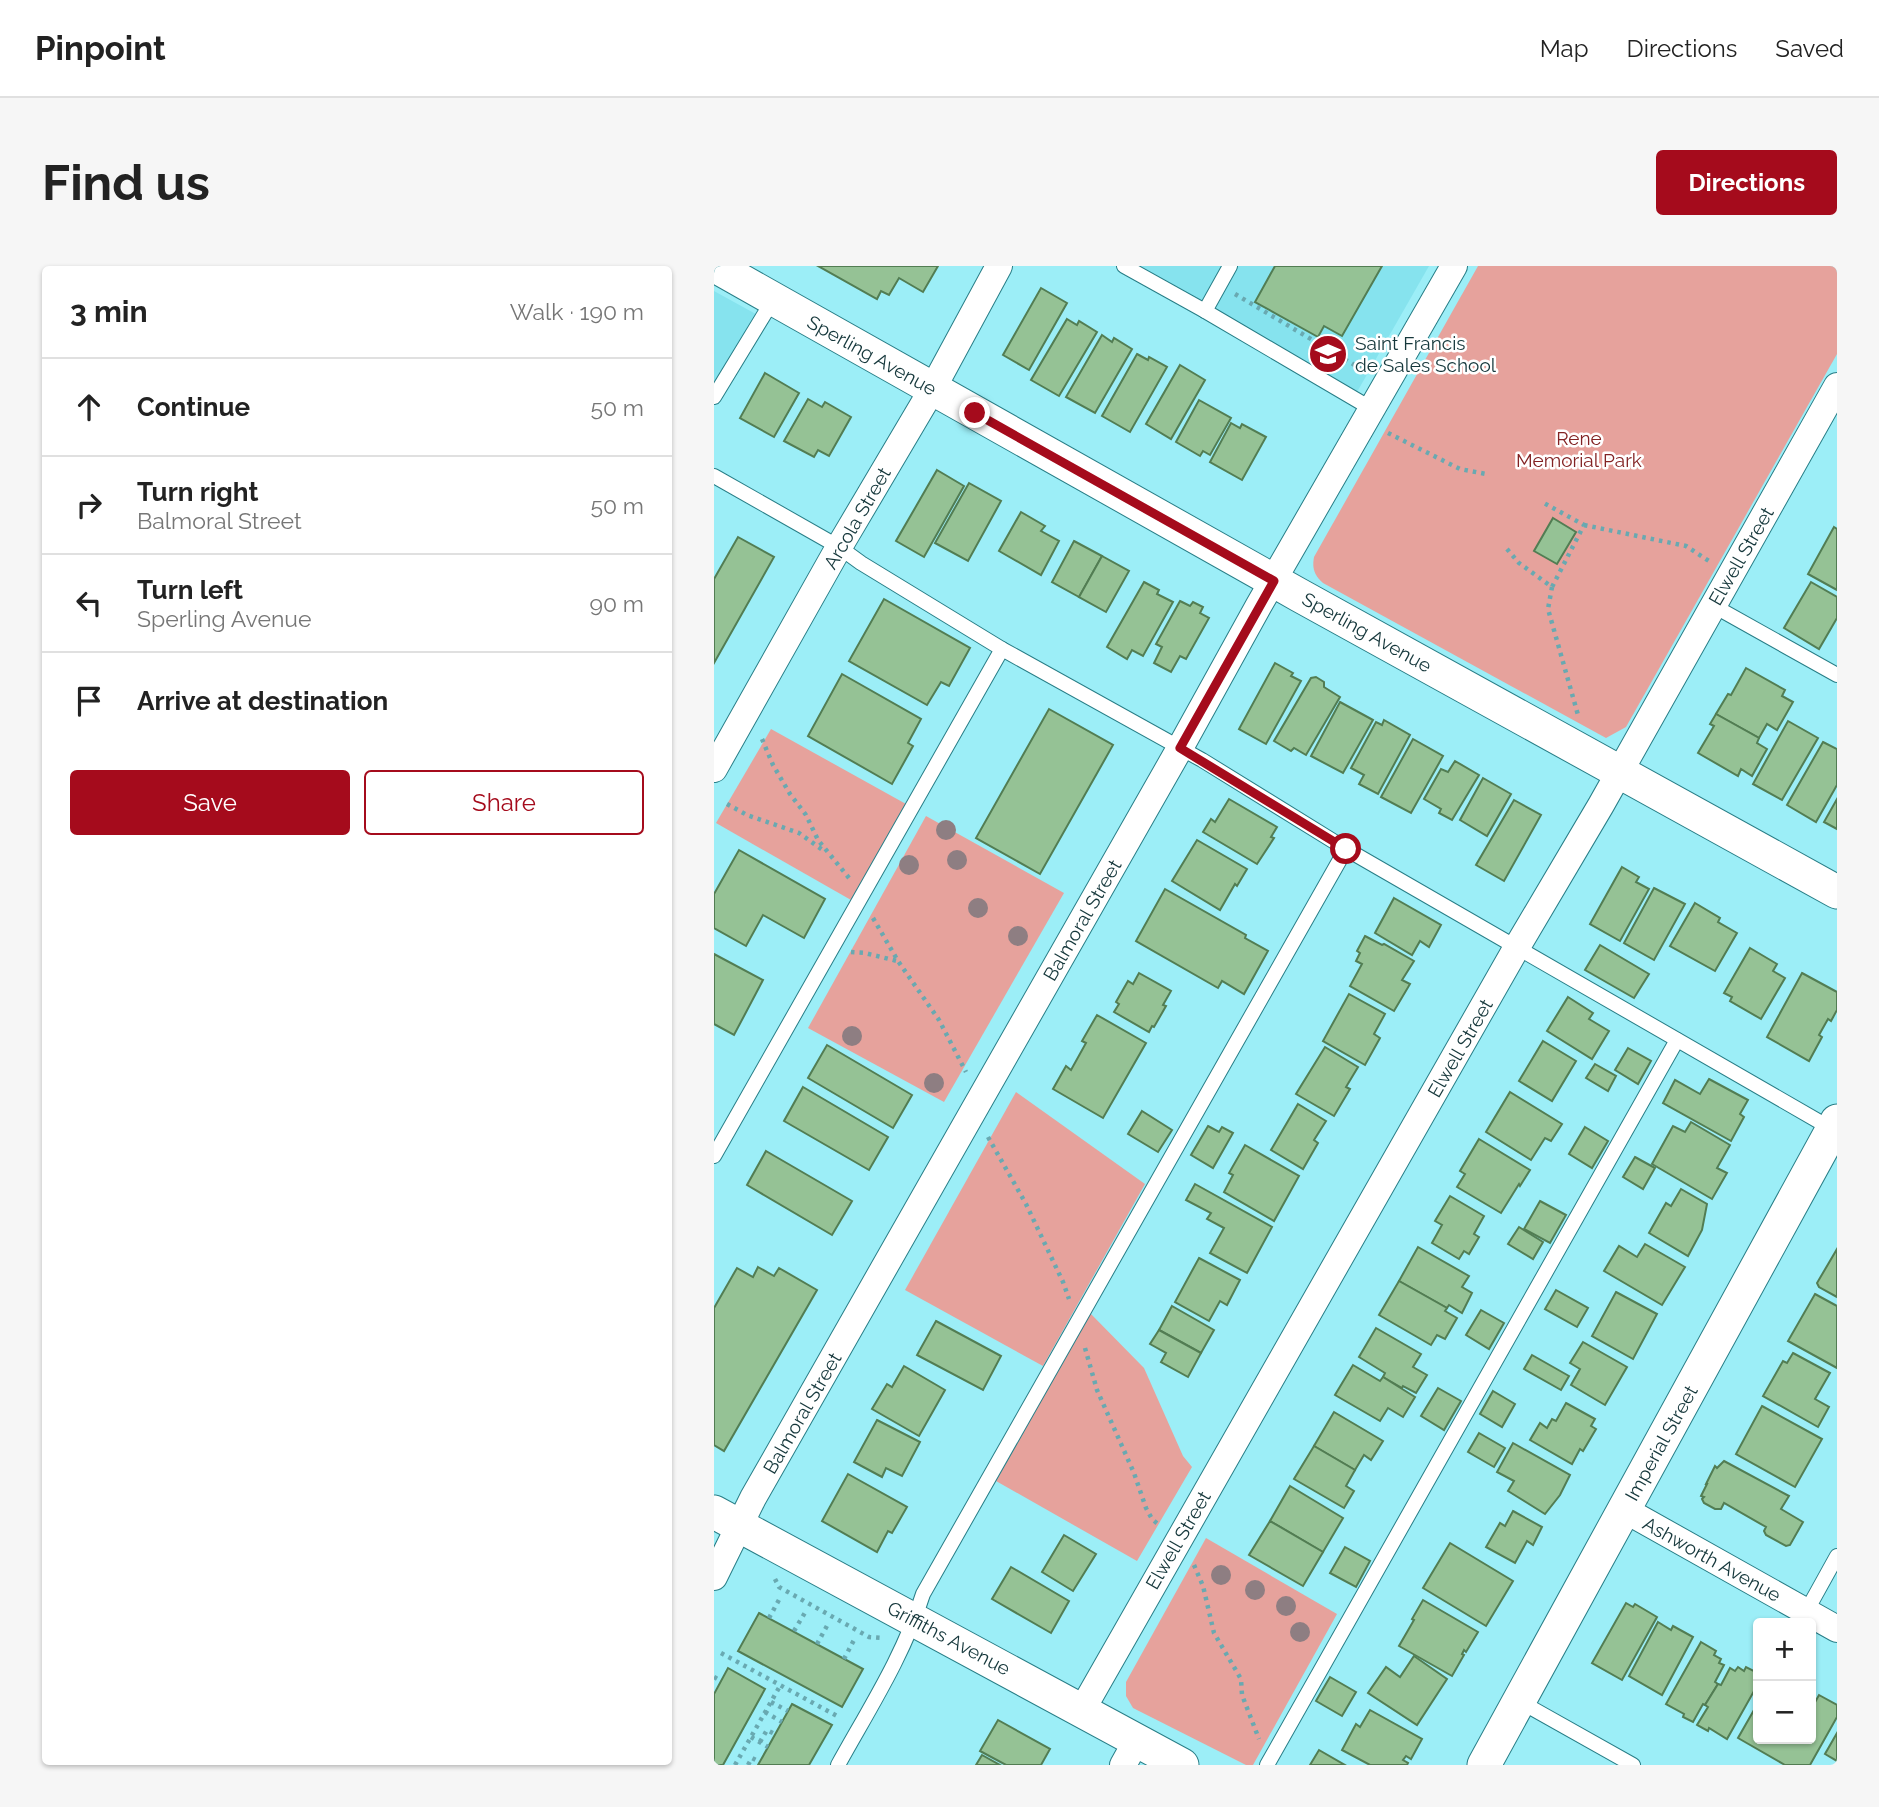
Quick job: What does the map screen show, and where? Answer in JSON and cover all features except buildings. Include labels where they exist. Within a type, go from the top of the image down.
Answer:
[{"type":"street","name":"Sperling Avenue","points":[[715,266],[1274,581],[1837,892]]},
{"type":"street","name":"Arcola Street","points":[[714,769],[839,547],[933,388],[999,266]]},
{"type":"street","name":"Balmoral Street","points":[[714,1577],[727,1519],[1180,748],[1454,266]]},
{"type":"street","name":"Elwell Street","points":[[1082,1710],[1620,771],[1837,386]]},
{"type":"street","name":"Imperial Street","points":[[1484,1765],[1835,1125]]},
{"type":"street","name":"Ashworth Avenue","points":[[1625,1510],[1837,1629]]},
{"type":"street","name":"Griffiths Avenue","points":[[727,1519],[1082,1710],[1130,1752],[1182,1765]]},
{"type":"lane","points":[[1124,266],[1372,409]]},
{"type":"lane","points":[[1205,311],[1230,266]]},
{"type":"lane","points":[[714,397],[773,300]]},
{"type":"lane","points":[[714,476],[839,547],[1002,649],[1180,748],[1346,849],[1678,1040],[1835,1125]]},
{"type":"lane","points":[[1712,605],[1837,675]]},
{"type":"lane","points":[[714,1156],[1002,649]]},
{"type":"lane","points":[[838,1765],[902,1648],[923,1594],[1346,849]]},
{"type":"lane","points":[[1267,1764],[1678,1040]]},
{"type":"lane","points":[[1806,1612],[1837,1556]]},
{"type":"lane","points":[[1519,1701],[1633,1765]]},
{"type":"path","points":[[1219,285],[1363,370]]},
{"type":"path","points":[[1387,433],[1460,469],[1486,474]]},
{"type":"path","points":[[1542,502],[1584,525],[1686,546],[1713,564]]},
{"type":"path","points":[[1578,716],[1548,609],[1552,587],[1584,525]]},
{"type":"path","points":[[1507,549],[1519,563],[1552,587]]},
{"type":"path","points":[[727,804],[747,815],[799,833],[828,853]]},
{"type":"path","points":[[829,951],[865,953],[898,961]]},
{"type":"path","points":[[1192,1559],[1203,1586],[1214,1633],[1241,1679],[1242,1695],[1267,1764]]},
{"type":"path","points":[[769,1618],[780,1598]]},
{"type":"path","points":[[794,1631],[806,1611]]},
{"type":"path","points":[[817,1644],[828,1624]]},
{"type":"path","points":[[844,1659],[855,1638]]},
{"type":"path","points":[[721,1653],[836,1716]]},
{"type":"path","points":[[714,1676],[721,1681]]},
{"type":"path","points":[[735,1765],[780,1686]]},
{"type":"path","points":[[771,1702],[788,1711]]},
{"type":"path","points":[[765,1713],[782,1722]]},
{"type":"path","points":[[760,1742],[767,1730],[775,1734]]},
{"type":"path","points":[[751,1737],[768,1747]]},
{"type":"path","points":[[748,1765],[752,1758],[760,1762]]},
{"type":"shaded area","name":"Saint Francis de Sales School","points":[[1124,266],[1429,266],[1353,399]]},
{"type":"shaded area","points":[[714,291],[763,318],[714,397]]},
{"type":"green space","name":"Rene Memorial Park","points":[[1478,266],[1837,266],[1837,354],[1626,727],[1606,738],[1323,583],[1314,571],[1314,557]]},
{"type":"green space","points":[[771,729],[906,804],[851,900],[716,823]]},
{"type":"green space","points":[[926,816],[1064,893],[944,1102],[808,1028]]},
{"type":"green space","points":[[1016,1092],[1145,1184],[1043,1366],[905,1290]]},
{"type":"green space","points":[[1090,1313],[1144,1368],[1183,1456],[1192,1467],[1137,1561],[996,1481]]},
{"type":"green space","points":[[1206,1538],[1337,1614],[1253,1765],[1246,1765],[1133,1708],[1126,1696],[1126,1682]]},
{"type":"place","name":"Saint Francis de Sales School","points":[[1328,354]]},
{"type":"route","points":[[975,413],[1274,581],[1180,748],[1346,849]]}]
